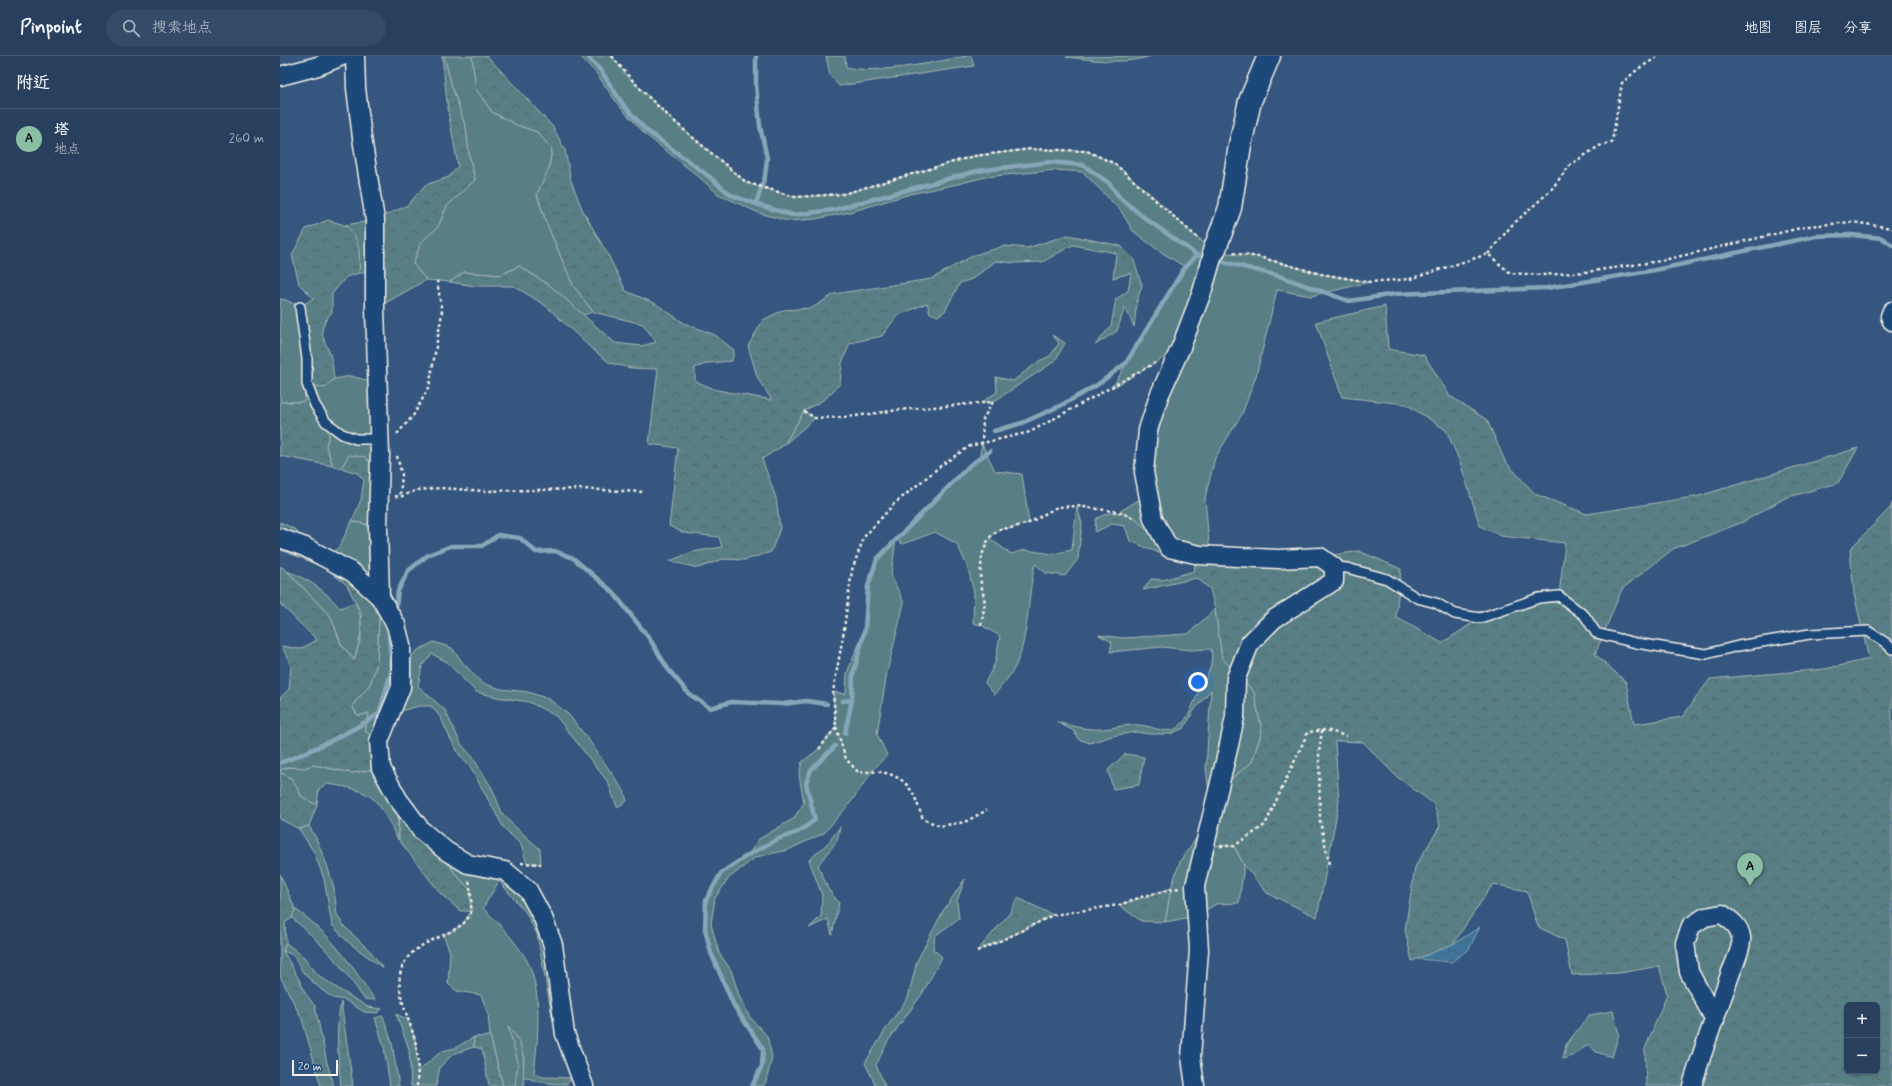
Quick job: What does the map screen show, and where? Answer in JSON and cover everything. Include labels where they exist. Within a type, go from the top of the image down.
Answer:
[{"type":"street","points":[[280,76],[318,66],[342,56]]},
{"type":"street","points":[[355,56],[356,88],[361,131],[375,220],[375,309],[388,440],[379,494],[380,597]]},
{"type":"street","points":[[1195,1086],[1191,1057],[1199,950],[1195,886],[1233,724],[1236,678],[1250,643],[1274,619],[1334,581],[1334,567],[1320,557],[1278,559],[1200,555],[1169,548],[1153,518],[1144,472],[1148,430],[1159,396],[1181,347],[1200,298],[1212,257],[1230,208],[1240,145],[1250,101],[1269,56]]},
{"type":"street","points":[[1892,311],[1890,316],[1892,321]]},
{"type":"street","points":[[280,538],[305,547],[352,572],[380,597],[396,625],[401,645],[401,686],[380,741],[381,768],[398,799],[421,830],[446,851],[468,864],[505,871],[528,890],[543,918],[553,946],[565,1034],[584,1086]]},
{"type":"street","points":[[1692,1086],[1715,1020],[1742,939],[1737,925],[1722,914],[1705,917],[1691,926],[1685,944],[1689,972],[1715,1020]]},
{"type":"lane","points":[[300,307],[307,359],[307,384],[314,405],[326,422],[342,434],[356,439],[388,440]]},
{"type":"lane","points":[[1334,567],[1347,568],[1387,579],[1417,598],[1436,603],[1455,614],[1480,618],[1540,598],[1559,596],[1585,616],[1596,632],[1636,643],[1706,654],[1775,640],[1842,631],[1868,631],[1892,649]]},
{"type":"path","points":[[612,56],[628,76],[683,129],[747,183],[795,197],[843,194],[974,156],[1031,149],[1087,151],[1115,164],[1212,257],[1259,257],[1321,274],[1370,282],[1410,278],[1488,254],[1512,225],[1550,191],[1570,166],[1599,146],[1612,142],[1622,83],[1638,69],[1659,56]]},
{"type":"path","points":[[1488,254],[1510,273],[1542,275],[1586,272],[1660,261],[1809,226],[1852,222],[1892,228]]},
{"type":"path","points":[[388,440],[414,416],[429,387],[442,313],[437,280]]},
{"type":"path","points":[[987,810],[965,822],[940,826],[923,818],[912,791],[896,776],[873,770],[859,773],[846,759],[836,726],[833,692],[843,636],[852,570],[864,537],[894,504],[944,464],[970,446],[1030,432],[1158,362]]},
{"type":"path","points":[[804,411],[815,418],[848,417],[898,410],[993,402],[983,419],[982,444]]},
{"type":"path","points":[[397,454],[402,475],[400,497]]},
{"type":"path","points":[[379,494],[400,497],[417,490],[441,488],[485,491],[581,489],[643,492]]},
{"type":"path","points":[[981,625],[986,603],[980,578],[982,555],[989,538],[1000,529],[1011,528],[1029,523],[1057,507],[1064,506],[1077,506],[1119,512],[1140,522]]},
{"type":"path","points":[[819,749],[836,726]]},
{"type":"path","points":[[1322,730],[1319,754],[1320,821],[1330,867]]},
{"type":"path","points":[[1204,845],[1234,846],[1265,826],[1308,732],[1326,730],[1346,736]]},
{"type":"path","points":[[417,1086],[418,1060],[415,1038],[401,996],[400,976],[405,958],[420,946],[462,925],[471,911],[468,864]]},
{"type":"path","points":[[977,951],[1053,915],[1119,905],[1171,888],[1195,886]]},
{"type":"green space","points":[[442,56],[444,56],[452,87],[466,128],[469,155],[475,180],[447,206],[438,227],[421,242],[413,264],[426,280],[375,309],[375,220],[408,205],[425,185],[449,177],[458,166],[448,111]]},
{"type":"green space","points":[[444,56],[472,56],[476,89],[492,112],[517,125],[537,132],[552,149],[549,168],[537,195],[546,222],[573,285],[593,312],[583,315],[552,287],[519,266],[501,275],[464,272],[450,282],[426,280],[413,264],[421,242],[438,227],[447,206],[475,180],[469,155],[466,128],[452,87]]},
{"type":"green space","points":[[472,56],[487,56],[553,127],[565,150],[571,181],[583,211],[626,291],[656,304],[684,323],[715,335],[734,350],[732,361],[708,363],[695,368],[695,381],[717,390],[772,400],[758,379],[748,346],[763,320],[783,310],[812,308],[834,294],[931,279],[974,255],[1005,246],[1027,248],[1068,235],[1121,246],[1133,258],[1142,285],[1137,301],[1134,327],[1125,307],[1117,331],[1095,345],[1111,326],[1116,299],[1128,291],[1131,273],[1113,278],[1116,253],[1073,245],[1042,262],[1013,263],[996,261],[972,279],[960,283],[945,311],[938,316],[930,313],[927,303],[897,316],[882,336],[850,343],[842,363],[840,384],[825,399],[804,411],[784,445],[762,459],[776,498],[780,528],[771,552],[745,560],[723,559],[698,568],[670,561],[692,552],[722,547],[719,537],[684,533],[669,526],[678,448],[649,444],[658,369],[631,368],[610,363],[592,349],[546,306],[514,286],[475,286],[450,282],[464,272],[501,275],[519,266],[552,287],[615,343],[642,346],[656,342],[643,324],[593,312],[573,285],[546,222],[537,194],[549,168],[552,149],[537,132],[517,125],[492,112],[476,89]]},
{"type":"green space","points":[[580,56],[612,56],[627,76],[683,129],[747,183],[795,197],[843,194],[974,156],[1031,149],[1087,151],[1115,164],[1155,198],[1187,229],[1214,251],[1259,257],[1321,274],[1370,282],[1311,296],[1277,290],[1256,376],[1242,414],[1215,458],[1205,498],[1210,555],[1150,534],[1136,519],[1119,512],[1148,494],[1144,472],[1180,348],[1112,388],[1185,267],[1158,250],[1133,231],[1121,211],[1083,172],[1055,170],[985,177],[910,194],[850,212],[815,219],[788,221],[759,213],[718,194],[698,176],[646,135],[620,107],[596,73]]},
{"type":"green space","points":[[826,56],[845,56],[846,67],[873,70],[906,67],[967,56],[971,56],[974,66],[839,86],[830,75]]},
{"type":"green space","points":[[1151,56],[1141,59],[1120,61],[1066,57]]},
{"type":"green space","points":[[328,220],[344,225],[351,231],[357,241],[360,260],[359,273],[346,277],[332,294],[332,312],[322,329],[322,334],[332,360],[334,379],[325,388],[308,384],[326,422],[329,435],[326,446],[333,466],[280,456],[280,402],[304,402],[307,384],[300,307],[313,298],[299,284],[292,255],[306,229]]},
{"type":"green space","points":[[375,220],[375,272],[359,273],[358,247],[354,236],[345,225]]},
{"type":"green space","points":[[280,299],[286,300],[300,307],[325,388],[334,379],[351,376],[377,383],[380,473],[349,455],[341,468],[333,466],[326,446],[329,435],[307,385],[304,402],[280,402]]},
{"type":"green space","points":[[1385,306],[1388,349],[1424,355],[1450,396],[1487,420],[1505,461],[1535,494],[1587,514],[1699,496],[1858,448],[1838,483],[1785,498],[1743,522],[1673,549],[1622,589],[1595,654],[1626,682],[1634,724],[1682,717],[1710,679],[1825,669],[1869,659],[1854,594],[1850,549],[1891,507],[1892,503],[1892,1086],[1646,1086],[1645,1049],[1667,994],[1659,966],[1620,973],[1572,975],[1565,940],[1538,927],[1527,891],[1493,884],[1453,944],[1412,961],[1405,930],[1415,867],[1440,826],[1434,804],[1396,776],[1363,742],[1335,741],[1339,802],[1317,917],[1267,893],[1244,865],[1234,846],[1204,845],[1219,789],[1252,762],[1262,731],[1254,692],[1222,658],[1215,609],[1210,589],[1197,578],[1143,590],[1151,579],[1163,580],[1194,571],[1195,564],[1169,557],[1130,541],[1125,526],[1112,524],[1095,532],[1096,519],[1112,513],[1126,514],[1144,527],[1150,534],[1162,534],[1169,548],[1320,557],[1359,551],[1401,569],[1396,617],[1442,643],[1480,618],[1559,596],[1565,543],[1501,536],[1480,526],[1460,462],[1446,430],[1406,404],[1342,397],[1316,322]]},
{"type":"green space","points":[[1052,335],[1065,343],[1055,361],[993,402],[981,403],[997,392],[996,377],[1013,381],[1039,361],[1050,356],[1059,343]]},
{"type":"green space","points":[[804,411],[815,418],[784,445]]},
{"type":"green space","points":[[982,444],[995,471],[1022,474],[1029,523],[1011,528],[1000,529],[989,538],[1011,554],[1025,550],[1053,554],[1072,550],[1077,506],[1082,524],[1078,559],[1065,576],[1046,573],[1035,564],[1021,653],[1014,669],[995,695],[985,683],[995,663],[1000,636],[981,625],[973,623],[974,593],[968,568],[957,544],[935,532],[903,544],[896,539],[951,484],[979,459]]},
{"type":"green space","points":[[349,455],[365,457],[380,473],[378,527],[352,521],[361,500],[364,480],[357,473],[341,468]]},
{"type":"green space","points":[[352,521],[378,527],[380,597],[327,558],[339,547]]},
{"type":"green space","points":[[280,522],[296,530],[305,547],[380,597],[377,663],[370,684],[352,706],[358,716],[369,713],[365,731],[379,741],[381,768],[352,773],[314,765],[304,768],[288,767],[280,770],[280,698],[289,689],[291,666],[282,646],[300,649],[317,640],[280,604],[280,566],[287,571],[331,617],[341,644],[354,660],[361,638],[361,613],[347,585],[328,570],[280,550]]},
{"type":"green space","points":[[896,540],[891,575],[904,603],[887,672],[877,734],[887,755],[873,770],[851,802],[824,833],[788,850],[756,857],[729,878],[715,898],[711,924],[719,953],[731,970],[740,998],[749,1016],[767,1036],[772,1057],[766,1082],[763,1086],[752,1086],[762,1067],[763,1049],[734,1006],[711,953],[705,929],[706,900],[721,873],[748,855],[759,839],[793,819],[804,803],[799,775],[802,762],[819,749],[836,727],[833,692],[846,694],[847,673],[865,629],[868,586],[877,559]]},
{"type":"green space","points":[[287,571],[316,586],[328,595],[340,608],[355,602],[360,617],[361,631],[354,660],[341,644],[331,617]]},
{"type":"green space","points":[[380,597],[401,666],[418,650],[434,642],[452,648],[463,663],[482,683],[501,689],[528,692],[549,699],[568,714],[588,739],[624,791],[627,801],[617,807],[608,782],[556,716],[529,702],[476,692],[447,662],[432,654],[422,666],[418,686],[445,710],[461,744],[472,756],[492,788],[502,813],[540,849],[541,864],[527,863],[521,845],[504,828],[470,767],[460,756],[441,718],[431,706],[419,706],[390,714],[379,741],[365,731],[369,713],[358,716],[352,706],[370,684],[377,663]]},
{"type":"green space","points":[[1215,609],[1222,658],[1254,692],[1262,731],[1252,762],[1219,789],[1205,845],[1234,846],[1244,865],[1239,903],[1216,904],[1197,916],[1165,922],[1171,888],[1180,861],[1212,816],[1206,768],[1211,690],[1195,709],[1184,728],[1170,734],[1149,734],[1136,732],[1112,736],[1090,743],[1078,739],[1074,731],[1057,722],[1091,729],[1134,725],[1143,725],[1163,730],[1172,730],[1177,728],[1188,715],[1207,675],[1212,660],[1211,649],[1191,650],[1162,647],[1110,652],[1112,642],[1099,635],[1123,638],[1188,634]]},
{"type":"green space","points":[[1125,754],[1144,757],[1139,785],[1113,789],[1108,770]]},
{"type":"green space","points":[[314,765],[352,773],[381,768],[398,799],[398,840],[379,805],[371,797],[361,791],[326,784],[319,789],[317,805],[302,797],[292,779],[280,772],[280,770],[288,768]]},
{"type":"green space","points":[[280,772],[292,779],[302,797],[317,805],[309,826],[299,829],[280,819]]},
{"type":"green space","points":[[398,799],[446,851],[453,871],[470,890],[471,911],[460,911],[441,894],[399,840]]},
{"type":"green space","points":[[309,826],[316,838],[327,865],[334,888],[337,915],[344,926],[371,952],[383,968],[348,942],[332,925],[324,879],[314,852],[299,829]]},
{"type":"green space","points":[[840,827],[837,841],[818,865],[828,889],[839,903],[832,935],[828,919],[809,928],[821,916],[822,895],[809,860],[828,843]]},
{"type":"green space","points":[[446,851],[505,871],[543,918],[572,1078],[567,1084],[545,1083],[523,1076],[524,1058],[509,1027],[518,1062],[516,1085],[503,1086],[490,1036],[488,1013],[481,995],[457,991],[448,984],[450,952],[443,935],[462,925],[471,911],[470,890],[453,871]],"holes":[[[499,881],[526,913],[537,934],[552,1016],[571,1078],[543,1077],[534,1074],[538,1012],[537,996],[530,967],[519,948],[483,908]]]},
{"type":"green space","points":[[280,874],[295,909],[292,918],[285,923],[286,943],[283,951],[305,993],[315,1006],[327,1063],[334,1086],[321,1086],[302,1019],[280,976]]},
{"type":"green space","points":[[965,879],[957,901],[959,918],[935,936],[933,949],[942,957],[922,994],[888,1041],[876,1065],[885,1086],[876,1086],[865,1063],[889,1024],[908,998],[917,961],[943,911]]},
{"type":"green space","points":[[1171,888],[1165,922],[1141,921],[1119,905]]},
{"type":"green space","points":[[1018,898],[1053,915],[977,951],[1009,914]]},
{"type":"green space","points":[[295,909],[330,939],[340,950],[375,1000],[364,999],[331,956],[313,936],[292,918]]},
{"type":"green space","points":[[286,943],[304,957],[318,975],[368,1007],[382,1009],[377,1013],[364,1012],[345,1000],[333,998],[304,974],[293,955],[283,951]]},
{"type":"green space","points":[[341,1002],[353,1086],[341,1086],[338,1054],[338,1023]]},
{"type":"green space","points":[[1613,1011],[1619,1034],[1612,1057],[1596,1052],[1589,1044],[1573,1056],[1563,1059],[1566,1045],[1589,1015]]},
{"type":"green space","points":[[396,1014],[407,1019],[415,1038],[418,1071],[442,1051],[455,1048],[474,1037],[474,1047],[453,1054],[440,1067],[436,1086],[411,1086],[409,1049]]},
{"type":"green space","points":[[383,1016],[392,1043],[399,1086],[390,1086],[384,1047],[375,1018]]},
{"type":"green space","points":[[508,1026],[519,1042],[523,1054],[524,1086],[515,1086],[518,1062]]},
{"type":"green space","points":[[490,1036],[503,1086],[489,1086],[482,1049],[474,1047],[474,1037]]},
{"type":"water","points":[[1480,927],[1469,949],[1451,962],[1418,959],[1453,944]]},
{"type":"waterway","points":[[587,56],[601,71],[624,106],[646,130],[707,175],[731,195],[756,204],[792,215],[833,210],[977,171],[1050,162],[1083,165],[1109,183],[1120,198],[1146,219],[1197,255],[1209,258]]},
{"type":"waterway","points":[[756,56],[756,85],[760,126],[767,158],[765,176],[756,204]]},
{"type":"waterway","points":[[1216,260],[1279,276],[1349,301],[1395,294],[1547,288],[1655,270],[1816,236],[1852,235],[1882,238],[1892,245]]},
{"type":"waterway","points":[[994,431],[1022,423],[1060,406],[1097,385],[1126,363],[1185,267],[1197,255]]},
{"type":"waterway","points":[[845,733],[852,700],[853,675],[865,629],[868,586],[877,559],[970,465],[990,451]]},
{"type":"waterway","points":[[396,607],[398,591],[408,571],[428,555],[451,546],[482,546],[498,535],[520,538],[536,552],[555,551],[573,558],[613,592],[649,638],[668,669],[689,694],[710,708],[731,702],[783,704],[806,701],[827,704]]},
{"type":"waterway","points":[[280,763],[331,741],[379,714],[392,669],[389,637]]},
{"type":"waterway","points":[[843,701],[852,700]]},
{"type":"waterway","points":[[752,1086],[762,1066],[763,1049],[734,1006],[711,953],[705,929],[706,900],[721,873],[748,855],[778,839],[798,832],[815,820],[806,783],[811,770],[835,746],[832,750]]},
{"type":"place","name":"塔","points":[[1750,886]]}]
